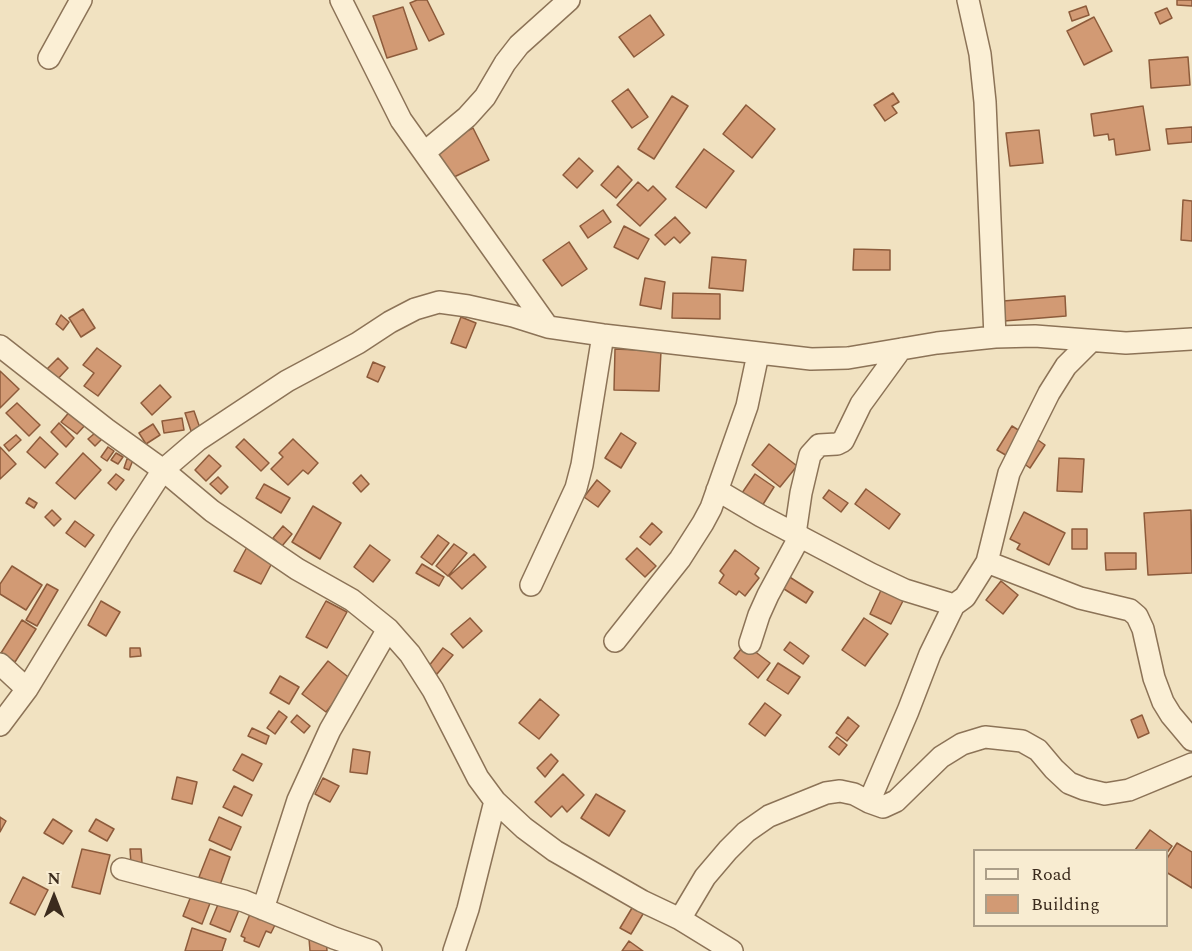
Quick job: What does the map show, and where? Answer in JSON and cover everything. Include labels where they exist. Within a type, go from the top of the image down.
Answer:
[{"type":"street","points":[[49,58],[81,0]]},
{"type":"street","points":[[342,0],[401,120],[548,327]]},
{"type":"street","points":[[425,152],[467,117],[485,97],[519,45],[569,0]]},
{"type":"street","points":[[968,0],[980,54],[985,102],[996,337]]},
{"type":"street","points":[[0,724],[27,689],[163,470],[198,440],[287,381],[342,353],[415,309],[439,302],[513,316],[548,327],[758,354],[820,359],[848,358],[937,343],[996,337],[1035,336],[1126,343],[1192,339]]},
{"type":"street","points":[[531,585],[576,488],[582,465],[603,335]]},
{"type":"street","points":[[868,802],[930,654],[954,605],[965,597],[987,562],[1009,472],[1049,393],[1066,366],[1091,342]]},
{"type":"street","points":[[0,346],[106,429],[163,470],[212,511],[297,569],[352,600],[388,629],[410,654],[433,690],[478,778],[495,801],[524,828],[555,850],[642,901],[680,919],[732,951]]},
{"type":"street","points":[[750,643],[759,615],[798,535],[801,493],[810,456],[819,446],[843,441],[861,404],[901,349]]},
{"type":"street","points":[[615,641],[690,545],[703,524],[747,406],[758,354]]},
{"type":"street","points":[[717,490],[845,561],[905,590],[954,605]]},
{"type":"street","points":[[987,562],[1080,598],[1130,610],[1137,615],[1163,702],[1171,716],[1192,740]]},
{"type":"street","points":[[263,909],[298,800],[330,730],[388,629]]},
{"type":"street","points":[[0,664],[27,689]]},
{"type":"street","points":[[680,919],[705,877],[728,850],[746,832],[769,816],[826,793],[840,791],[854,794],[883,807],[896,801],[941,757],[962,744],[985,737],[1022,741],[1038,750],[1054,770],[1069,783],[1105,794],[1129,790],[1192,764]]},
{"type":"street","points":[[454,951],[468,909],[495,801]]},
{"type":"street","points":[[122,869],[244,900],[371,951]]},
{"type":"building","points":[[427,0],[444,34],[429,41],[410,3]]},
{"type":"building","points":[[1177,0],[1192,0],[1192,6],[1177,5]]},
{"type":"building","points":[[1086,6],[1089,15],[1072,21],[1069,12]]},
{"type":"building","points":[[403,7],[417,49],[387,58],[373,16]]},
{"type":"building","points":[[1167,8],[1172,18],[1160,24],[1155,13]]},
{"type":"building","points":[[650,15],[664,35],[634,57],[619,37]]},
{"type":"building","points":[[1094,17],[1112,51],[1084,65],[1067,31]]},
{"type":"building","points":[[1188,57],[1190,85],[1151,88],[1149,60]]},
{"type":"building","points":[[628,89],[648,117],[632,128],[612,101]]},
{"type":"building","points":[[893,93],[899,102],[892,106],[897,113],[885,121],[874,105]]},
{"type":"building","points":[[672,96],[688,106],[654,159],[638,149]]},
{"type":"building","points":[[746,105],[775,129],[752,158],[723,134]]},
{"type":"building","points":[[1143,106],[1150,150],[1116,155],[1114,139],[1109,140],[1108,134],[1094,136],[1091,114]]},
{"type":"building","points":[[1192,127],[1192,142],[1168,144],[1166,129]]},
{"type":"building","points":[[473,128],[489,160],[450,179],[434,147]]},
{"type":"building","points":[[1039,130],[1043,163],[1010,166],[1006,133]]},
{"type":"building","points":[[704,149],[734,171],[706,208],[676,187]]},
{"type":"building","points":[[579,158],[593,171],[577,188],[563,175]]},
{"type":"building","points":[[618,166],[632,180],[616,198],[601,185]]},
{"type":"building","points":[[638,182],[648,191],[653,186],[666,199],[640,226],[617,205]]},
{"type":"building","points":[[1183,200],[1192,201],[1192,241],[1181,240]]},
{"type":"building","points":[[603,210],[611,222],[588,238],[580,226]]},
{"type":"building","points":[[675,217],[690,233],[680,243],[674,237],[665,245],[655,235]]},
{"type":"building","points":[[624,226],[649,239],[638,259],[614,247]]},
{"type":"building","points":[[569,242],[587,269],[562,286],[543,260]]},
{"type":"building","points":[[854,249],[890,250],[890,270],[853,270]]},
{"type":"building","points":[[712,257],[746,260],[743,291],[709,288]]},
{"type":"building","points":[[645,278],[665,282],[661,309],[640,305]]},
{"type":"building","points":[[673,293],[720,294],[720,319],[672,318]]},
{"type":"building","points":[[1065,296],[1066,316],[1004,321],[1003,301]]},
{"type":"building","points":[[83,309],[95,328],[81,337],[69,318]]},
{"type":"building","points":[[61,315],[69,322],[63,330],[56,324]]},
{"type":"building","points":[[461,317],[476,323],[466,348],[451,343]]},
{"type":"building","points":[[97,348],[121,366],[98,396],[84,386],[94,373],[83,365]]},
{"type":"building","points":[[615,349],[661,351],[659,391],[614,390]]},
{"type":"building","points":[[58,358],[68,368],[54,383],[43,373]]},
{"type":"building","points":[[373,362],[385,367],[378,382],[367,377]]},
{"type":"building","points":[[0,371],[19,389],[0,408]]},
{"type":"building","points":[[160,385],[171,397],[152,415],[141,403]]},
{"type":"building","points":[[17,403],[40,425],[29,436],[6,413]]},
{"type":"building","points":[[71,410],[87,423],[77,434],[61,422]]},
{"type":"building","points":[[194,411],[201,431],[192,434],[185,413]]},
{"type":"building","points":[[182,418],[184,430],[164,433],[162,421]]},
{"type":"building","points":[[59,423],[74,438],[66,447],[51,432]]},
{"type":"building","points":[[153,424],[160,435],[146,444],[139,433]]},
{"type":"building","points":[[1012,426],[1023,433],[1009,457],[997,450]]},
{"type":"building","points":[[95,433],[102,439],[95,446],[88,439]]},
{"type":"building","points":[[621,433],[636,443],[621,468],[605,458]]},
{"type":"building","points":[[16,435],[21,440],[9,451],[4,445]]},
{"type":"building","points":[[40,437],[58,454],[45,468],[27,452]]},
{"type":"building","points":[[1035,438],[1045,445],[1030,468],[1020,461]]},
{"type":"building","points":[[244,439],[269,463],[261,471],[236,447]]},
{"type":"building","points":[[293,439],[318,463],[308,474],[303,470],[288,485],[271,469],[283,457],[279,453]]},
{"type":"building","points":[[769,444],[797,466],[780,487],[752,465]]},
{"type":"building","points":[[0,447],[16,464],[0,479]]},
{"type":"building","points":[[108,447],[114,451],[107,461],[101,457]]},
{"type":"building","points":[[83,453],[101,470],[75,499],[56,483]]},
{"type":"building","points":[[116,453],[123,457],[118,464],[111,460]]},
{"type":"building","points":[[209,455],[221,466],[206,481],[195,470]]},
{"type":"building","points":[[1059,458],[1084,459],[1082,492],[1057,491]]},
{"type":"building","points":[[127,459],[133,460],[129,470],[124,468]]},
{"type":"building","points":[[116,474],[124,480],[116,490],[108,483]]},
{"type":"building","points":[[755,474],[774,487],[762,506],[742,493]]},
{"type":"building","points":[[361,475],[369,484],[361,492],[353,483]]},
{"type":"building","points":[[218,477],[228,487],[221,494],[210,484]]},
{"type":"building","points":[[597,480],[610,491],[598,507],[584,497]]},
{"type":"building","points":[[264,484],[290,498],[281,513],[256,498]]},
{"type":"building","points":[[866,489],[900,514],[889,529],[855,504]]},
{"type":"building","points":[[829,490],[848,503],[841,512],[823,498]]},
{"type":"building","points":[[29,498],[37,503],[34,508],[26,503]]},
{"type":"building","points":[[313,506],[341,523],[320,559],[292,542]]},
{"type":"building","points":[[52,510],[61,519],[54,526],[45,517]]},
{"type":"building","points":[[1191,510],[1192,573],[1148,575],[1144,513]]},
{"type":"building","points":[[1024,512],[1065,533],[1049,565],[1017,549],[1020,544],[1010,539]]},
{"type":"building","points":[[75,521],[94,535],[85,547],[66,533]]},
{"type":"building","points":[[652,523],[662,532],[650,545],[640,537]]},
{"type":"building","points":[[283,526],[292,534],[282,546],[273,538]]},
{"type":"building","points":[[1072,529],[1087,529],[1087,549],[1072,549]]},
{"type":"building","points":[[438,535],[449,543],[432,565],[421,557]]},
{"type":"building","points":[[454,544],[467,553],[448,576],[436,566]]},
{"type":"building","points":[[370,545],[390,560],[373,582],[354,567]]},
{"type":"building","points":[[247,547],[273,561],[261,584],[234,571]]},
{"type":"building","points":[[637,548],[656,566],[645,577],[626,559]]},
{"type":"building","points":[[735,550],[759,568],[755,574],[759,578],[745,596],[739,591],[736,595],[719,583],[724,575],[720,571]]},
{"type":"building","points":[[1105,553],[1136,553],[1136,569],[1106,570]]},
{"type":"building","points":[[474,554],[486,567],[462,589],[449,576]]},
{"type":"building","points":[[422,564],[444,577],[439,586],[416,573]]},
{"type":"building","points":[[12,566],[42,585],[26,610],[0,594],[0,584]]},
{"type":"building","points":[[788,576],[813,592],[806,603],[781,587]]},
{"type":"building","points":[[1001,581],[1018,595],[1003,614],[986,600]]},
{"type":"building","points":[[47,584],[58,590],[37,626],[26,620]]},
{"type":"building","points":[[882,588],[904,599],[891,624],[870,614]]},
{"type":"building","points":[[101,601],[120,612],[106,636],[88,625]]},
{"type":"building","points":[[326,601],[347,612],[327,648],[306,637]]},
{"type":"building","points":[[470,618],[482,631],[463,648],[451,634]]},
{"type":"building","points":[[864,618],[888,634],[865,666],[842,650]]},
{"type":"building","points":[[22,620],[36,629],[15,662],[1,653]]},
{"type":"building","points":[[790,642],[809,656],[803,664],[784,650]]},
{"type":"building","points":[[745,644],[770,663],[758,678],[734,658]]},
{"type":"building","points":[[130,648],[140,648],[141,656],[130,657]]},
{"type":"building","points":[[443,648],[453,655],[437,674],[428,667]]},
{"type":"building","points":[[328,661],[352,680],[326,712],[302,694]]},
{"type":"building","points":[[778,663],[800,677],[788,694],[767,680]]},
{"type":"building","points":[[280,676],[299,687],[289,704],[270,693]]},
{"type":"building","points":[[540,699],[559,715],[539,739],[519,723]]},
{"type":"building","points":[[765,703],[781,715],[765,736],[749,724]]},
{"type":"building","points":[[279,711],[287,717],[275,734],[267,728]]},
{"type":"building","points":[[297,715],[310,726],[304,733],[291,722]]},
{"type":"building","points":[[1142,715],[1149,733],[1138,738],[1131,720]]},
{"type":"building","points":[[848,717],[859,726],[847,741],[836,733]]},
{"type":"building","points":[[252,728],[269,736],[266,744],[248,736]]},
{"type":"building","points":[[837,737],[847,745],[839,755],[829,747]]},
{"type":"building","points":[[353,749],[370,752],[367,774],[350,772]]},
{"type":"building","points":[[242,754],[262,764],[253,781],[233,770]]},
{"type":"building","points":[[551,754],[558,761],[545,777],[537,768]]},
{"type":"building","points":[[563,774],[584,795],[567,812],[562,806],[551,817],[535,802]]},
{"type":"building","points":[[177,777],[197,782],[192,804],[172,799]]},
{"type":"building","points":[[323,778],[339,786],[330,802],[315,794]]},
{"type":"building","points":[[234,786],[252,795],[242,816],[223,807]]},
{"type":"building","points":[[596,794],[625,811],[609,836],[581,818]]},
{"type":"building","points":[[0,817],[6,821],[0,832]]},
{"type":"building","points":[[219,817],[241,827],[231,850],[209,840]]},
{"type":"building","points":[[53,819],[72,831],[63,844],[44,833]]},
{"type":"building","points":[[96,819],[114,829],[107,841],[89,831]]},
{"type":"building","points":[[1150,830],[1172,846],[1168,851],[1168,849],[1136,849]]},
{"type":"building","points":[[1177,843],[1192,852],[1192,888],[1168,873],[1168,857]]},
{"type":"building","points":[[82,849],[110,855],[100,894],[72,887]]},
{"type":"building","points":[[130,849],[141,849],[142,863],[131,864]]},
{"type":"building","points":[[210,849],[230,857],[220,885],[199,877]]},
{"type":"building","points":[[23,877],[48,890],[35,915],[10,903]]},
{"type":"building","points":[[193,891],[212,898],[202,924],[183,916]]},
{"type":"building","points":[[221,897],[241,905],[230,932],[210,924]]},
{"type":"building","points":[[635,903],[646,909],[631,934],[620,928]]},
{"type":"building","points":[[250,914],[277,921],[271,933],[266,931],[259,947],[244,941],[245,938],[241,936]]},
{"type":"building","points":[[192,928],[226,939],[222,951],[185,951]]},
{"type":"building","points":[[326,937],[327,951],[310,951],[309,938]]},
{"type":"building","points":[[629,941],[643,951],[622,951]]}]
